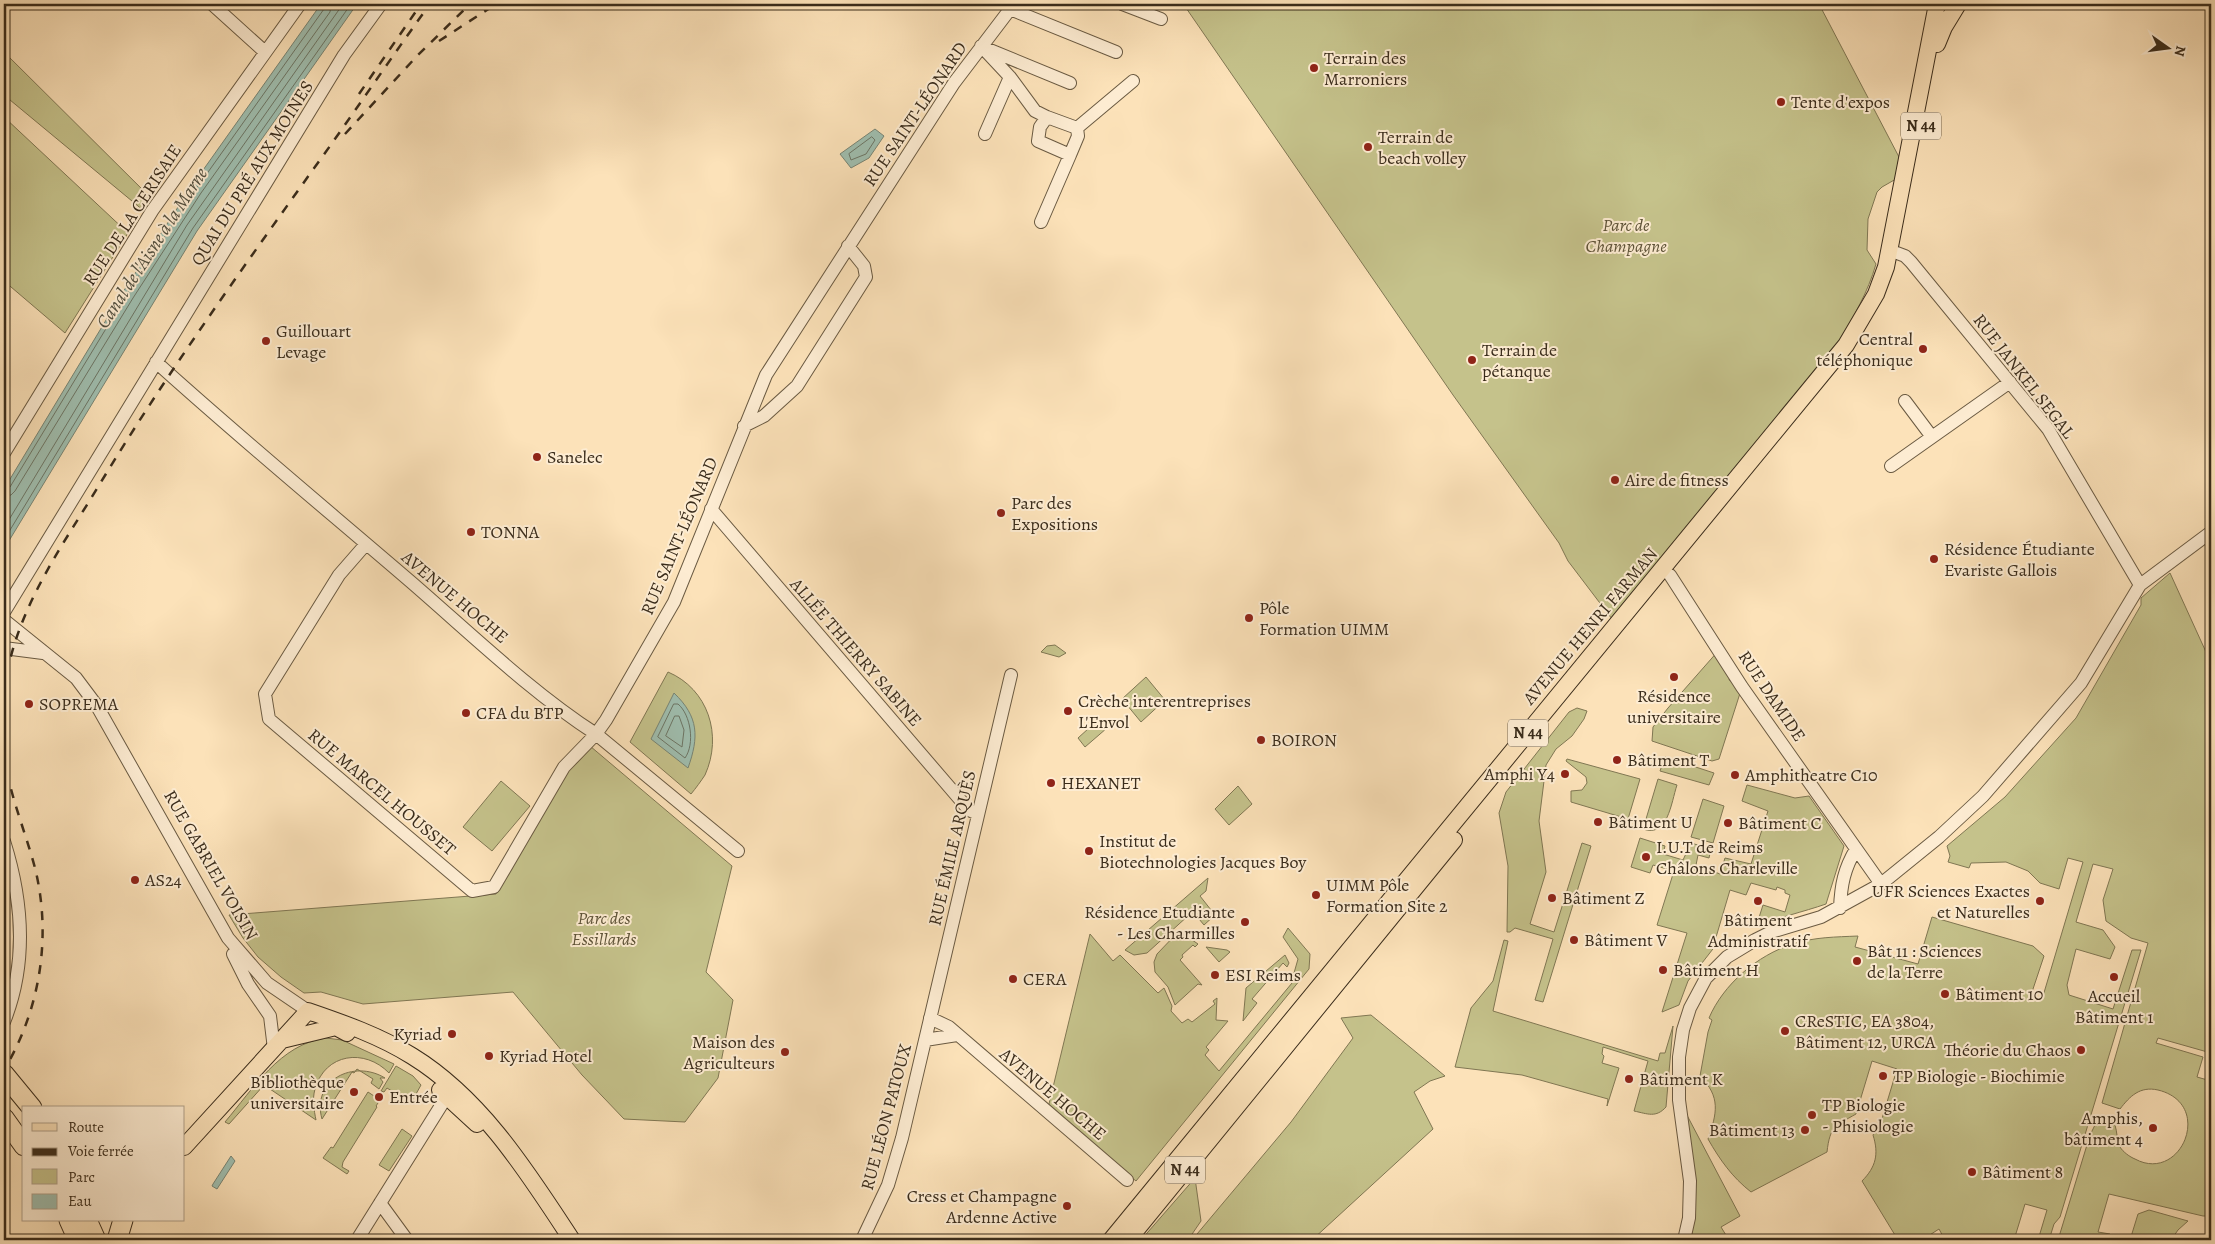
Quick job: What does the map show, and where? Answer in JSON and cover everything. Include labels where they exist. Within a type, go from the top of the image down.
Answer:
[{"type":"highway","points":[[6,1082],[30,1106]]},
{"type":"highway","points":[[6,1082],[22,1111]]},
{"type":"highway","points":[[4,1118],[22,1143]]},
{"type":"highway","points":[[70,1222],[77,1240]]},
{"type":"highway","points":[[89,1222],[96,1240]]},
{"type":"highway","points":[[117,1240],[122,1222]]},
{"type":"main road","name":"AVENUE HENRI FARMAN","points":[[1110,1240],[1828,370],[1846,345],[1876,294],[1886,267],[1937,4]]},
{"type":"main road","name":"N 44","points":[[1895,261],[1935,55],[1944,27],[1958,4]]},
{"type":"main road","name":"AVENUE HENRI FARMAN","points":[[1128,1240],[1857,346],[1874,317],[1895,261]]},
{"type":"main road","points":[[185,1146],[308,1011]]},
{"type":"main road","name":"RUE GABRIEL VOISIN","points":[[308,1011],[336,1020],[410,1054],[466,1098],[503,1141],[572,1240]]},
{"type":"main road","points":[[278,1045],[336,1027],[399,1060],[447,1096],[496,1147],[560,1240]]},
{"type":"street","points":[[212,4],[265,52]]},
{"type":"street","name":"RUE DE LA CERISAIE","points":[[4,453],[152,211],[300,4]]},
{"type":"street","name":"QUAI DU PRÉ AUX MOINES","points":[[4,612],[344,55],[381,4]]},
{"type":"street","points":[[1122,4],[1161,20]]},
{"type":"street","points":[[1012,6],[1116,52]]},
{"type":"street","name":"RUE SAINT-LÉONARD","points":[[596,734],[674,602],[766,375],[954,83],[1012,6]]},
{"type":"street","points":[[981,46],[1010,77],[1035,111],[1077,128]]},
{"type":"street","points":[[981,46],[1070,83]]},
{"type":"street","points":[[985,134],[1010,77]]},
{"type":"street","points":[[1077,128],[1133,81]]},
{"type":"street","points":[[1047,117],[1040,127],[1038,141],[1070,155]]},
{"type":"street","points":[[1041,222],[1078,136],[1077,128]]},
{"type":"street","points":[[744,426],[764,416],[797,386],[866,277],[864,266],[848,246]]},
{"type":"street","name":"RUE JANKEL SEGAL","points":[[1895,261],[1905,256],[1911,262],[2048,429],[2140,585]]},
{"type":"street","name":"AVENUE HOCHE","points":[[156,362],[212,413],[522,677],[576,721],[596,734],[738,851]]},
{"type":"street","points":[[1891,466],[2010,382]]},
{"type":"street","points":[[1905,401],[1932,437]]},
{"type":"street","name":"ALLÉE THIERRY SABINE","points":[[711,509],[969,810],[978,814]]},
{"type":"street","points":[[1684,1240],[1691,1196],[1690,1166],[1680,1100],[1678,1071],[1682,1030],[1690,1008],[1706,978],[1723,960],[1740,949],[1771,932],[1808,922],[1840,908],[1881,884],[1916,857],[1983,796],[2082,683],[2140,585],[2211,532]]},
{"type":"street","name":"RUE MARCEL HOUSSET","points":[[366,544],[339,576],[265,694],[268,719],[472,891],[494,887],[564,767],[596,734]]},
{"type":"street","name":"RUE DAMIDE","points":[[1670,575],[1742,687],[1881,884]]},
{"type":"street","name":"RUE GABRIEL VOISIN","points":[[4,620],[76,678],[97,706],[216,921],[238,953],[262,978],[308,1011]]},
{"type":"street","points":[[4,648],[44,653]]},
{"type":"street","name":"RUE ÉMILE ARQUÈS","points":[[928,1029],[1011,675]]},
{"type":"street","points":[[4,841],[16,883],[21,941],[13,992],[4,1022]]},
{"type":"street","points":[[1840,908],[1842,881],[1847,864],[1856,849]]},
{"type":"street","points":[[216,921],[248,984],[267,1010],[278,1045]]},
{"type":"street","points":[[308,1011],[336,1027]]},
{"type":"street","name":"AVENUE HOCHE","points":[[928,1029],[949,1027],[957,1036],[1127,1180]]},
{"type":"street","points":[[928,1029],[957,1036]]},
{"type":"street","name":"RUE LÉON PATOUX","points":[[862,1240],[888,1185],[928,1029]]},
{"type":"street","points":[[357,1240],[447,1096]]},
{"type":"street","points":[[380,1203],[407,1240]]},
{"type":"green space","name":"Parc de Champagne","points":[[1819,4],[1899,157],[1896,179],[1877,192],[1868,219],[1867,250],[1876,264],[1873,274],[1860,304],[1839,341],[1612,619],[1568,561],[1559,543],[1453,395],[1184,5]]},
{"type":"green space","points":[[4,52],[152,199],[144,211],[4,95]]},
{"type":"green space","points":[[4,117],[128,233],[65,333],[4,281]]},
{"type":"green space","name":"UFR Sciences Exactes et Naturelles","points":[[2170,573],[2211,663],[2211,1053],[2158,1038],[2156,1043],[2203,1057],[2197,1077],[2211,1081],[2211,1216],[2203,1216],[2109,1194],[2098,1232],[2110,1234],[2109,1240],[2058,1240],[2090,1135],[2098,1119],[2115,1125],[2119,1145],[2129,1156],[2152,1164],[2166,1161],[2178,1152],[2185,1139],[2188,1125],[2185,1110],[2175,1098],[2158,1090],[2146,1089],[2136,1093],[2120,1109],[2102,1103],[2148,943],[2131,938],[2106,921],[2103,900],[2113,869],[2093,864],[2076,922],[2103,930],[2115,947],[2110,959],[2076,949],[2067,985],[2069,995],[2113,1009],[2132,950],[2141,950],[2060,1217],[2054,1224],[2049,1240],[2038,1240],[2047,1210],[2025,1204],[2014,1240],[1945,1240],[1939,1229],[1922,1240],[1898,1240],[1862,1181],[1867,1176],[1875,1160],[1876,1148],[1873,1135],[1881,1122],[1897,1069],[1872,1061],[1856,1114],[1838,1124],[1830,1137],[1827,1152],[1751,1192],[1727,1168],[1708,1139],[1714,1121],[1714,1098],[1707,1084],[1700,1076],[1712,1020],[1709,1018],[1723,994],[1743,973],[1767,956],[1793,944],[1817,939],[1858,936],[1855,947],[1918,964],[1932,917],[2033,946],[2044,956],[2030,998],[2038,1001],[2043,996],[2083,862],[2068,858],[2059,889],[2040,883],[2028,871],[2006,862],[1971,863],[1969,868],[1948,862],[1950,856],[1947,846],[2005,797],[2076,718],[2141,605],[2141,598]]},
{"type":"green space","points":[[1055,645],[1066,653],[1059,657],[1041,652],[1047,646]]},
{"type":"green space","points":[[1719,650],[1732,672],[1729,680],[1742,687],[1719,759],[1712,761],[1652,741],[1653,727]]},
{"type":"green space","points":[[668,672],[682,680],[693,690],[702,702],[712,729],[710,760],[705,775],[691,794],[630,742]]},
{"type":"green space","points":[[1146,677],[1165,700],[1141,722],[1122,699]]},
{"type":"green space","points":[[1577,708],[1587,711],[1584,719],[1572,736],[1556,749],[1546,765],[1539,821],[1546,872],[1530,924],[1554,932],[1582,843],[1591,846],[1543,1002],[1535,1000],[1553,939],[1515,928],[1507,932],[1508,866],[1499,813],[1506,792],[1569,712]]},
{"type":"green space","points":[[1099,719],[1107,728],[1085,747],[1078,738]]},
{"type":"green space","name":"Parc des Essillards","points":[[590,746],[732,866],[706,972],[733,1000],[718,1078],[685,1122],[624,1119],[582,1075],[513,992],[363,1004],[321,992],[304,993],[281,977],[258,957],[243,938],[229,915],[496,894],[568,771]]},
{"type":"green space","points":[[1665,757],[1714,773],[1709,785],[1660,771]]},
{"type":"green space","points":[[1567,759],[1640,779],[1628,819],[1571,802],[1571,791],[1582,790],[1587,783],[1586,777],[1566,761]]},
{"type":"green space","points":[[1658,779],[1677,785],[1670,809],[1663,824],[1658,828],[1651,830],[1643,829]]},
{"type":"green space","points":[[501,781],[530,806],[492,851],[463,827]]},
{"type":"green space","points":[[1747,785],[1795,798],[1809,796],[1844,846],[1826,904],[1756,927],[1763,905],[1785,912],[1790,895],[1785,893],[1785,890],[1777,887],[1776,890],[1751,883],[1746,895],[1730,890],[1714,944],[1716,945],[1688,981],[1679,1005],[1662,1012],[1687,933],[1657,925],[1674,871],[1653,865],[1650,873],[1631,867],[1640,838],[1665,846],[1663,854],[1683,860],[1691,843],[1711,849],[1709,858],[1698,855],[1696,865],[1720,874],[1725,858],[1751,864],[1768,811],[1742,801]]},
{"type":"green space","points":[[1238,786],[1252,804],[1229,825],[1215,809]]},
{"type":"green space","points":[[1703,799],[1724,806],[1713,843],[1691,837]]},
{"type":"green space","points":[[1208,878],[1206,891],[1200,896],[1215,915],[1204,925],[1199,919],[1189,915],[1147,953],[1134,955],[1125,950]]},
{"type":"green space","points":[[1288,928],[1310,954],[1309,969],[1136,1181],[1048,1108],[1090,934],[1113,961],[1120,955],[1158,993],[1164,988],[1172,1006],[1171,1011],[1182,1023],[1188,1019],[1192,1022],[1215,1004],[1213,1001],[1217,998],[1216,1020],[1228,1021],[1206,1047],[1209,1050],[1205,1055],[1219,1071],[1297,977],[1294,973],[1298,959],[1283,937]]},
{"type":"green space","points":[[1179,931],[1198,944],[1195,947],[1193,945],[1182,955],[1183,957],[1180,960],[1202,985],[1198,984],[1175,1005],[1168,987],[1155,972],[1154,962],[1157,954]]},
{"type":"green space","points":[[1504,940],[1508,941],[1493,1011],[1658,1061],[1660,1053],[1665,1053],[1673,1026],[1666,1107],[1655,1114],[1634,1111],[1648,1061],[1603,1047],[1602,1054],[1604,1056],[1602,1063],[1619,1068],[1607,1106],[1608,1099],[1522,1075],[1455,1067],[1471,1008],[1493,981]]},
{"type":"green space","points":[[1206,947],[1227,950],[1230,952],[1219,962]]},
{"type":"green space","points":[[1285,955],[1289,963],[1287,967],[1283,963],[1252,999],[1257,1003],[1243,1021],[1246,988]]},
{"type":"green space","points":[[1371,1015],[1445,1076],[1430,1081],[1414,1092],[1433,1129],[1312,1240],[1192,1240],[1291,1122],[1353,1038],[1341,1018]]},
{"type":"green space","points":[[326,1038],[342,1040],[394,1064],[389,1073],[369,1060],[347,1058],[327,1068],[320,1077],[314,1093],[316,1120],[264,1085],[229,1124],[225,1122],[257,1083],[281,1059],[295,1049],[310,1042]]},
{"type":"green space","points":[[396,1066],[413,1076],[421,1085],[411,1103],[387,1088],[384,1092],[381,1091]]},
{"type":"green space","points":[[360,1071],[373,1073],[385,1078],[380,1078],[383,1082],[379,1089],[371,1083],[373,1079]]},
{"type":"green space","points":[[352,1072],[322,1119],[320,1105],[323,1093],[329,1084],[338,1077]]},
{"type":"green space","points":[[368,1092],[380,1100],[343,1162],[342,1167],[349,1171],[347,1174],[323,1158],[331,1147],[333,1148]]},
{"type":"green space","points":[[1679,1100],[1740,1216],[1721,1227],[1729,1240],[1684,1240],[1687,1228]]},
{"type":"green space","points":[[402,1129],[412,1136],[389,1171],[379,1165]]},
{"type":"green space","points":[[1195,1178],[1201,1221],[1188,1240],[1141,1240]]},
{"type":"green space","points":[[2149,1210],[2188,1221],[2171,1240],[2130,1240],[2138,1214]]},
{"type":"water","name":"Canal de l'Aisne à la Marne","points":[[321,4],[357,4],[197,231],[4,549],[4,489],[123,292],[191,187]]},
{"type":"water","points":[[875,129],[884,136],[869,158],[851,168],[840,154]]},
{"type":"water","points":[[674,693],[688,710],[694,728],[694,747],[688,768],[651,739]]},
{"type":"water","points":[[231,1156],[235,1161],[217,1189],[212,1186]]},
{"type":"railway","points":[[359,94],[421,4]]},
{"type":"railway","points":[[4,692],[9,663],[28,608],[70,532],[151,403],[203,325],[430,4]]},
{"type":"railway","points":[[345,134],[417,56],[470,4]]},
{"type":"railway","points":[[439,41],[496,4]]},
{"type":"railway","points":[[4,754],[13,798],[35,868],[42,920],[42,946],[34,998],[26,1023],[4,1070]]},
{"type":"place","name":"Terrain des Marroniers","points":[[1314,68]]},
{"type":"place","name":"Tente d'expos","points":[[1781,102]]},
{"type":"place","name":"Terrain de beach volley","points":[[1368,147]]},
{"type":"place","name":"Guillouart Levage","points":[[266,341]]},
{"type":"place","name":"Central téléphonique","points":[[1923,349]]},
{"type":"place","name":"Terrain de pétanque","points":[[1472,360]]},
{"type":"place","name":"Sanelec","points":[[537,457]]},
{"type":"place","name":"Aire de fitness","points":[[1615,480]]},
{"type":"place","name":"Parc des Expositions","points":[[1001,513]]},
{"type":"place","name":"TONNA","points":[[471,532]]},
{"type":"place","name":"Résidence Étudiante Evariste Gallois","points":[[1934,559]]},
{"type":"place","name":"Pôle Formation UIMM","points":[[1249,618]]},
{"type":"place","name":"Résidence universitaire","points":[[1674,677]]},
{"type":"place","name":"SOPREMA","points":[[29,704]]},
{"type":"place","name":"Crèche interentreprises L'Envol","points":[[1068,711]]},
{"type":"place","name":"CFA du BTP","points":[[466,713]]},
{"type":"place","name":"BOIRON","points":[[1261,740]]},
{"type":"place","name":"Bâtiment T","points":[[1617,760]]},
{"type":"place","name":"Amphi Y4","points":[[1565,774]]},
{"type":"place","name":"Amphitheatre C10","points":[[1735,775]]},
{"type":"place","name":"HEXANET","points":[[1051,783]]},
{"type":"place","name":"Bâtiment U","points":[[1598,822]]},
{"type":"place","name":"Bâtiment C","points":[[1728,823]]},
{"type":"place","name":"Institut de Biotechnologies Jacques Boy","points":[[1089,851]]},
{"type":"place","name":"I.U.T de Reims Châlons Charleville","points":[[1646,857]]},
{"type":"place","name":"AS24","points":[[135,880]]},
{"type":"place","name":"UIMM Pôle Formation Site 2","points":[[1316,895]]},
{"type":"place","name":"Bâtiment Z","points":[[1552,898]]},
{"type":"place","name":"Bâtiment Administratif","points":[[1758,901]]},
{"type":"place","name":"UFR Sciences Exactes et Naturelles","points":[[2040,901]]},
{"type":"place","name":"Résidence Etudiante - Les Charmilles","points":[[1245,922]]},
{"type":"place","name":"Bâtiment V","points":[[1574,940]]},
{"type":"place","name":"Bât 11 : Sciences de la Terre","points":[[1857,961]]},
{"type":"place","name":"Bâtiment H","points":[[1663,970]]},
{"type":"place","name":"ESI Reims","points":[[1215,975]]},
{"type":"place","name":"Accueil Bâtiment 1","points":[[2114,977]]},
{"type":"place","name":"CERA","points":[[1013,979]]},
{"type":"place","name":"Bâtiment 10","points":[[1945,994]]},
{"type":"place","name":"CReSTIC, EA 3804, Bâtiment 12, URCA","points":[[1785,1031]]},
{"type":"place","name":"Kyriad","points":[[452,1034]]},
{"type":"place","name":"Théorie du Chaos","points":[[2081,1050]]},
{"type":"place","name":"Maison des Agriculteurs","points":[[785,1052]]},
{"type":"place","name":"Kyriad Hotel","points":[[489,1056]]},
{"type":"place","name":"TP Biologie - Biochimie","points":[[1883,1076]]},
{"type":"place","name":"Bâtiment K","points":[[1629,1079]]},
{"type":"place","name":"Bibliothèque universitaire","points":[[354,1092]]},
{"type":"place","name":"Entrée","points":[[379,1097]]},
{"type":"place","name":"TP Biologie - Phisiologie","points":[[1812,1115]]},
{"type":"place","name":"Amphis, bâtiment 4","points":[[2153,1128]]},
{"type":"place","name":"Bâtiment 13","points":[[1805,1130]]},
{"type":"place","name":"Bâtiment 8","points":[[1972,1172]]},
{"type":"place","name":"Cress et Champagne Ardenne Active","points":[[1067,1206]]}]
